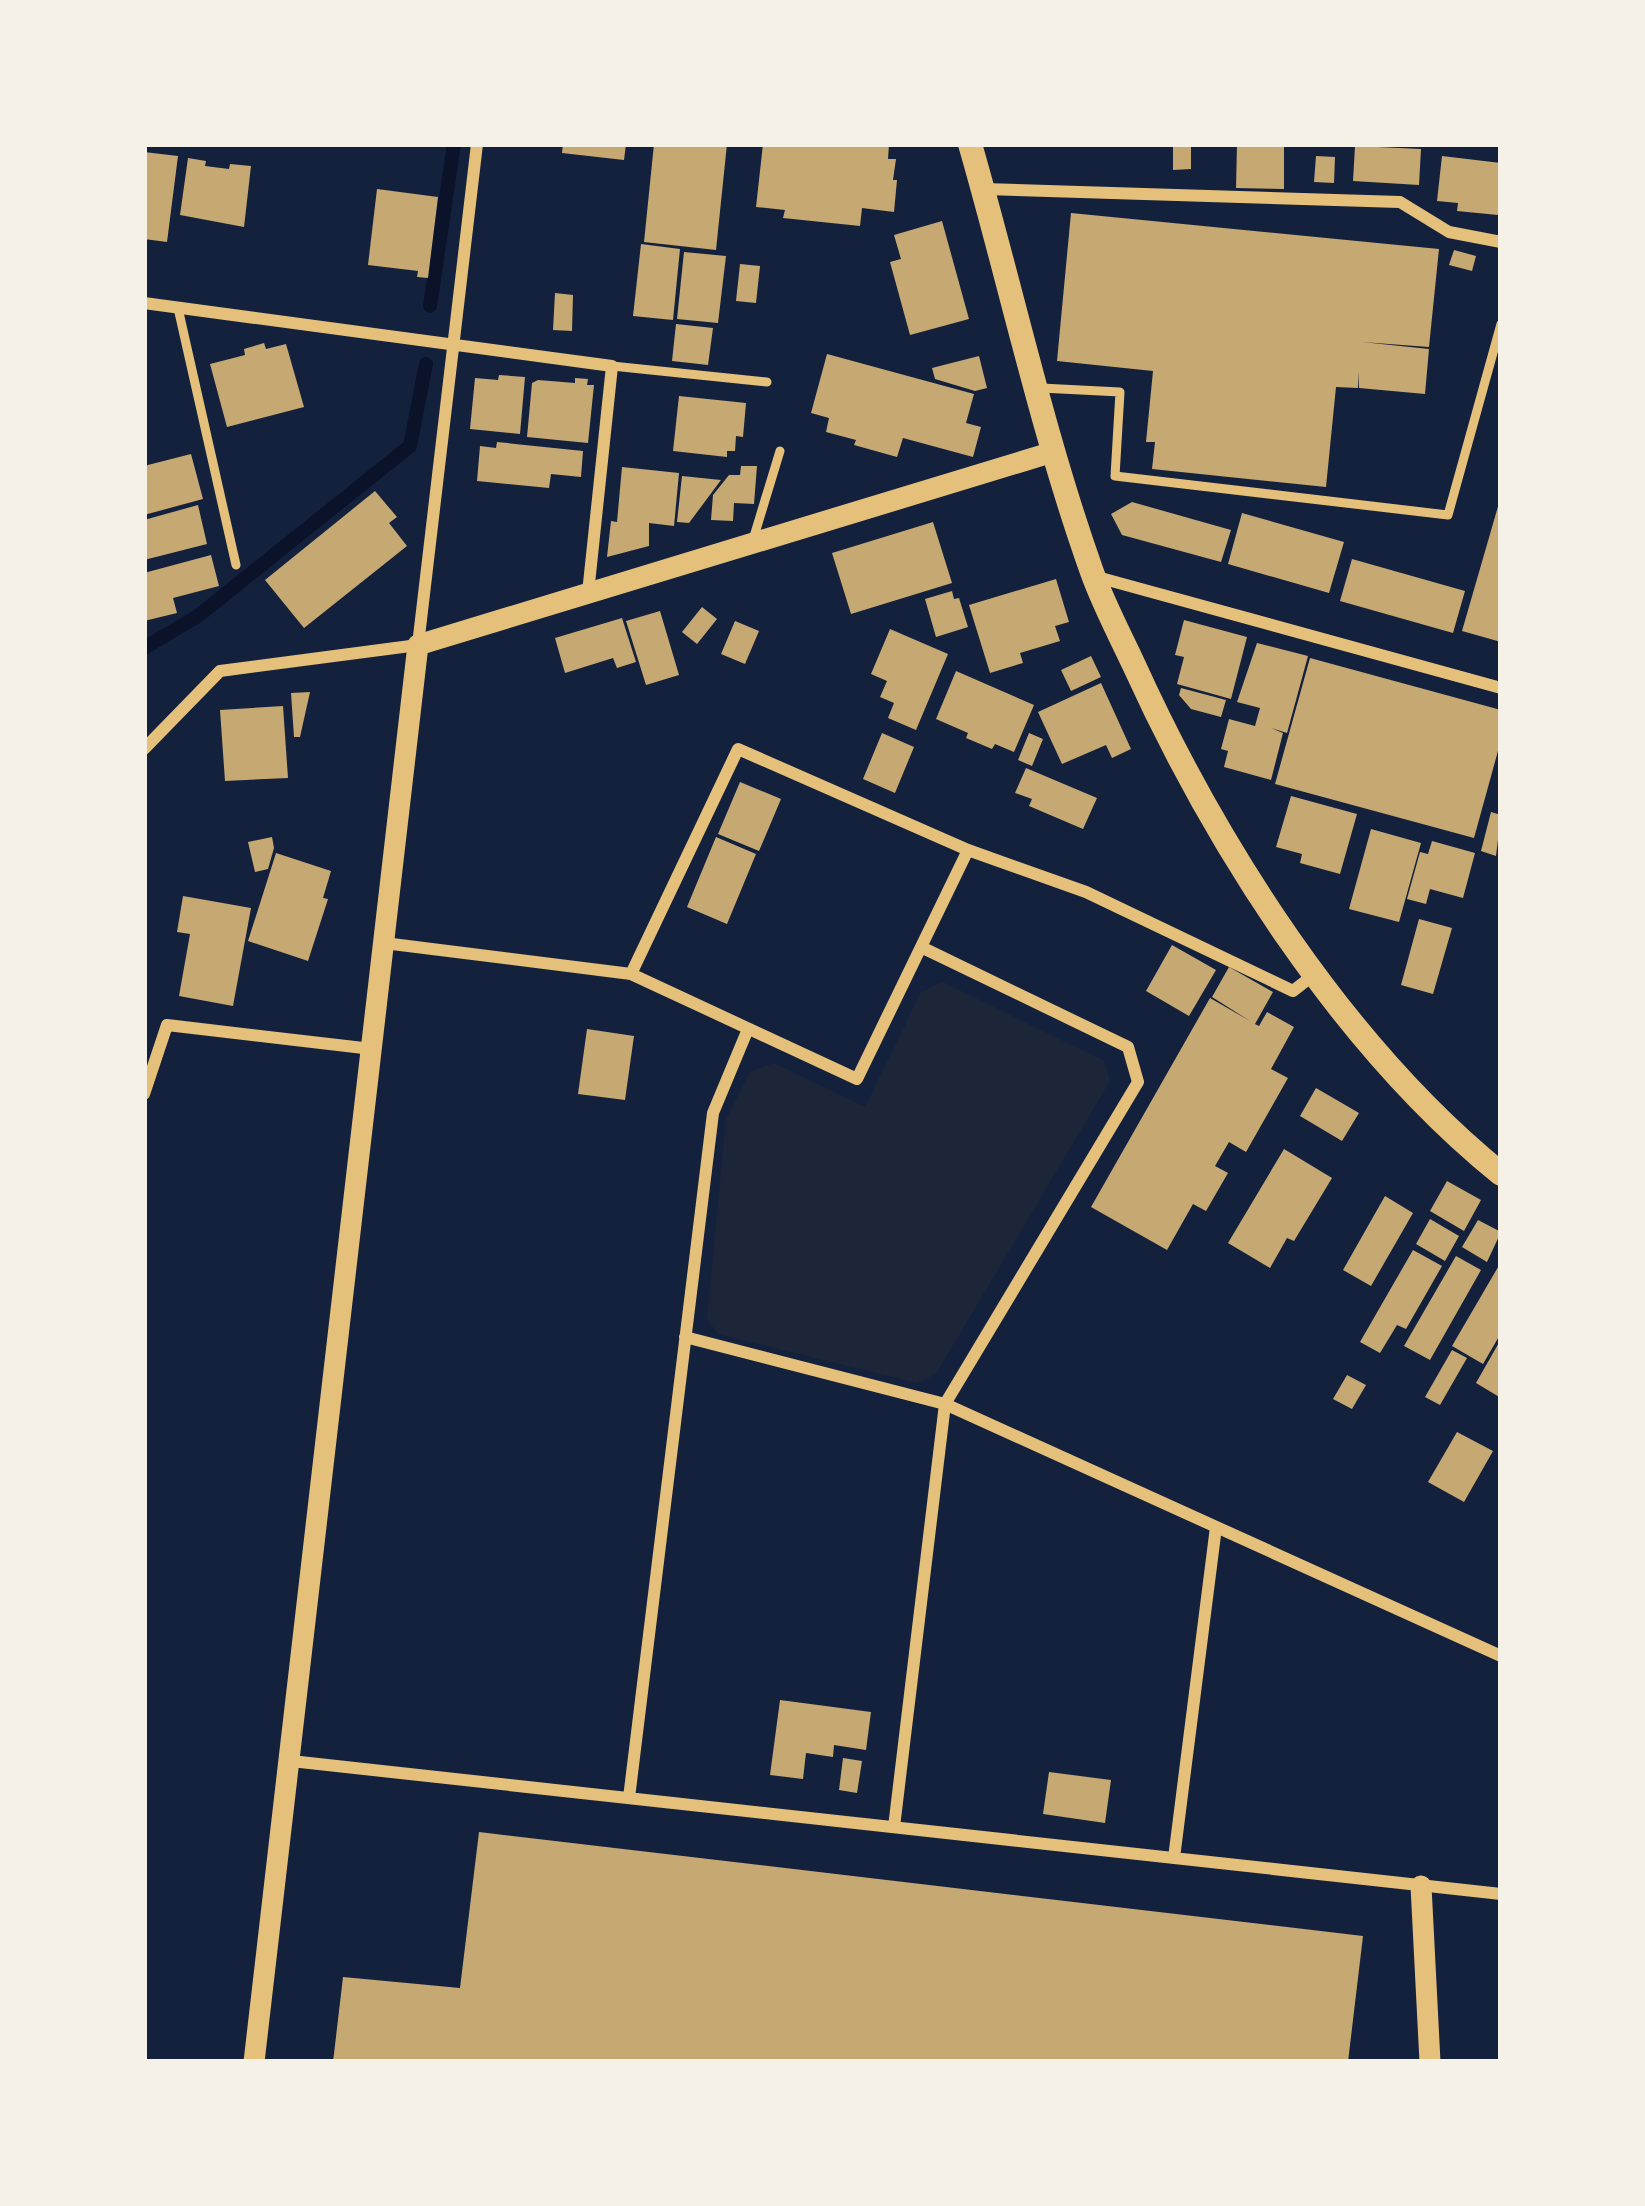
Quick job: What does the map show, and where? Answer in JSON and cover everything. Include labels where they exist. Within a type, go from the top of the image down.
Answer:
[{"type":"main road","points":[[970,144],[1053,452],[1093,576],[1176,758],[1236,859],[1401,1082],[1501,1174]]},
{"type":"street","points":[[254,2062],[477,144]]},
{"type":"street","points":[[983,189],[1400,202],[1449,232],[1501,242]]},
{"type":"street","points":[[144,303],[612,366],[588,593]]},
{"type":"street","points":[[144,749],[220,671],[418,645],[1053,452]]},
{"type":"street","points":[[1093,576],[1501,688]]},
{"type":"street","points":[[631,974],[738,749],[968,850],[1086,892],[1293,991],[1316,973]]},
{"type":"street","points":[[384,944],[631,974],[857,1079],[968,850]]},
{"type":"street","points":[[894,1827],[945,1404],[1138,1082],[1128,1047],[921,947]]},
{"type":"street","points":[[144,1094],[167,1025],[372,1049]]},
{"type":"street","points":[[629,1798],[712,1113],[748,1029]]},
{"type":"street","points":[[686,1337],[945,1404],[1501,1657]]},
{"type":"street","points":[[1174,1858],[1216,1527]]},
{"type":"street","points":[[291,1761],[1501,1894]]},
{"type":"street","points":[[1421,1886],[1430,2062]]},
{"type":"lane","points":[[178,308],[236,565]]},
{"type":"lane","points":[[1035,388],[1120,392],[1115,476],[1448,515],[1501,324]]},
{"type":"lane","points":[[612,366],[767,382]]},
{"type":"lane","points":[[751,547],[780,451]]},
{"type":"shaded area","points":[[943,982],[1104,1061],[1110,1081],[936,1374],[917,1383],[718,1334],[707,1319],[726,1120],[750,1072],[774,1063],[865,1107],[921,992]]},
{"type":"building","points":[[563,144],[626,144],[624,160],[562,153]]},
{"type":"building","points":[[654,144],[727,144],[716,250],[644,242]]},
{"type":"building","points":[[763,144],[889,144],[888,159],[896,159],[894,212],[862,208],[860,226],[783,218],[785,210],[756,207]]},
{"type":"building","points":[[1173,144],[1191,144],[1191,169],[1173,170]]},
{"type":"building","points":[[1237,144],[1284,144],[1284,189],[1236,188]]},
{"type":"building","points":[[1355,146],[1421,149],[1419,185],[1353,181]]},
{"type":"building","points":[[144,152],[178,156],[167,242],[144,239]]},
{"type":"building","points":[[1316,156],[1335,157],[1334,183],[1314,182]]},
{"type":"building","points":[[1442,156],[1501,163],[1498,215],[1457,211],[1458,203],[1437,201]]},
{"type":"building","points":[[188,158],[206,161],[205,166],[251,166],[244,227],[180,215]]},
{"type":"building","points":[[377,189],[438,197],[428,278],[417,277],[418,271],[368,265]]},
{"type":"building","points":[[1071,213],[1439,249],[1429,347],[1362,342],[1429,349],[1425,394],[1359,388],[1359,372],[1358,388],[1336,387],[1326,487],[1152,469],[1155,442],[1146,442],[1153,371],[1057,361]]},
{"type":"building","points":[[942,221],[969,319],[910,335],[890,262],[901,259],[894,235]]},
{"type":"building","points":[[641,244],[680,249],[673,320],[633,316]]},
{"type":"building","points":[[1454,250],[1476,256],[1472,271],[1449,265]]},
{"type":"building","points":[[684,252],[726,256],[718,323],[677,319]]},
{"type":"building","points":[[740,264],[760,266],[756,303],[736,301]]},
{"type":"building","points":[[555,293],[573,295],[572,331],[553,330]]},
{"type":"building","points":[[676,324],[713,328],[708,365],[672,361]]},
{"type":"building","points":[[264,343],[266,349],[286,344],[304,407],[227,427],[210,364],[245,355],[244,349]]},
{"type":"building","points":[[827,354],[974,394],[966,423],[981,427],[973,457],[903,438],[897,457],[826,432],[829,418],[811,413]]},
{"type":"building","points":[[979,356],[987,388],[975,391],[935,379],[932,368]]},
{"type":"building","points":[[499,375],[525,377],[520,434],[470,429],[475,378],[498,380]]},
{"type":"building","points":[[575,378],[594,385],[588,443],[527,437],[532,383],[575,383]]},
{"type":"building","points":[[679,396],[746,403],[743,437],[736,436],[735,451],[727,451],[727,457],[673,451]]},
{"type":"building","points":[[497,442],[583,451],[581,477],[551,474],[549,488],[477,481],[480,446],[496,448]]},
{"type":"building","points":[[191,454],[203,499],[144,515],[144,466]]},
{"type":"building","points":[[741,466],[757,466],[754,504],[734,503],[733,521],[711,520],[713,495],[729,475],[740,475]]},
{"type":"building","points":[[622,467],[679,473],[674,526],[649,523],[649,546],[607,557],[611,521],[617,522]]},
{"type":"building","points":[[682,476],[721,480],[689,523],[677,522]]},
{"type":"building","points":[[375,491],[397,517],[389,523],[407,546],[304,628],[265,580]]},
{"type":"building","points":[[1501,496],[1501,642],[1462,631]]},
{"type":"building","points":[[1132,502],[1231,530],[1221,562],[1122,535],[1111,514]]},
{"type":"building","points":[[198,505],[207,544],[144,560],[144,520]]},
{"type":"building","points":[[1242,513],[1344,542],[1329,593],[1228,564]]},
{"type":"building","points":[[933,522],[952,583],[851,614],[832,553]]},
{"type":"building","points":[[211,555],[219,586],[173,598],[177,613],[144,621],[144,573]]},
{"type":"building","points":[[1352,559],[1465,591],[1453,633],[1340,601]]},
{"type":"building","points":[[1056,579],[1069,622],[1055,626],[1060,641],[1020,653],[1023,663],[990,673],[969,605]]},
{"type":"building","points":[[952,591],[968,627],[936,637],[925,599]]},
{"type":"building","points":[[702,607],[717,619],[697,644],[682,632]]},
{"type":"building","points":[[660,611],[679,675],[646,685],[626,621]]},
{"type":"building","points":[[622,618],[636,662],[617,668],[613,658],[565,673],[555,638]]},
{"type":"building","points":[[1184,620],[1247,637],[1231,699],[1177,684],[1184,657],[1175,655]]},
{"type":"building","points":[[735,621],[759,631],[745,664],[721,654]]},
{"type":"building","points":[[890,629],[948,654],[916,730],[888,718],[894,703],[880,697],[887,681],[871,674]]},
{"type":"building","points":[[1257,643],[1308,656],[1287,733],[1271,728],[1283,733],[1271,780],[1224,767],[1228,751],[1221,749],[1229,719],[1255,726],[1260,708],[1237,702]]},
{"type":"building","points":[[1091,656],[1101,677],[1071,691],[1061,670]]},
{"type":"building","points":[[1310,658],[1501,710],[1501,740],[1474,838],[1275,784]]},
{"type":"building","points":[[956,671],[1034,705],[1014,752],[966,738],[968,733],[936,719]]},
{"type":"building","points":[[1101,683],[1131,749],[1112,758],[1106,745],[1062,764],[1038,712]]},
{"type":"building","points":[[1181,688],[1226,700],[1221,717],[1191,709],[1179,695]]},
{"type":"building","points":[[310,692],[300,737],[294,737],[291,693]]},
{"type":"building","points":[[283,706],[288,778],[225,781],[220,710]]},
{"type":"building","points":[[882,733],[914,747],[895,793],[863,779]]},
{"type":"building","points":[[1029,733],[1043,739],[1032,766],[1018,760]]},
{"type":"building","points":[[1026,768],[1097,798],[1083,829],[1029,806],[1032,799],[1015,793]]},
{"type":"building","points":[[740,782],[781,799],[759,851],[718,834]]},
{"type":"building","points":[[1291,796],[1357,814],[1340,874],[1300,863],[1302,854],[1276,847]]},
{"type":"building","points":[[1491,812],[1501,815],[1496,856],[1481,851]]},
{"type":"building","points":[[1371,829],[1421,843],[1399,922],[1349,909]]},
{"type":"building","points":[[272,837],[268,869],[255,872],[248,842]]},
{"type":"building","points":[[716,837],[756,854],[727,924],[687,907]]},
{"type":"building","points":[[1432,841],[1475,853],[1463,898],[1430,889],[1426,904],[1407,899],[1420,852],[1428,854]]},
{"type":"building","points":[[276,853],[331,871],[323,898],[328,899],[308,961],[248,941]]},
{"type":"building","points":[[183,896],[251,908],[233,1006],[179,996],[190,934],[177,932]]},
{"type":"building","points":[[1419,919],[1452,928],[1433,994],[1401,985]]},
{"type":"building","points":[[1172,945],[1216,970],[1189,1016],[1146,991]]},
{"type":"building","points":[[1229,967],[1273,992],[1255,1024],[1259,1026],[1267,1012],[1294,1027],[1271,1069],[1288,1078],[1246,1152],[1229,1142],[1215,1166],[1228,1173],[1206,1211],[1193,1204],[1167,1250],[1091,1207],[1210,998],[1250,1021],[1212,997]]},
{"type":"building","points":[[587,1029],[634,1036],[625,1100],[578,1094]]},
{"type":"building","points":[[1316,1088],[1359,1113],[1342,1141],[1300,1116]]},
{"type":"building","points":[[1284,1149],[1332,1178],[1294,1241],[1287,1238],[1270,1268],[1228,1243]]},
{"type":"building","points":[[1447,1181],[1481,1200],[1464,1231],[1430,1211]]},
{"type":"building","points":[[1385,1196],[1413,1213],[1371,1286],[1343,1270]]},
{"type":"building","points":[[1430,1219],[1459,1236],[1445,1261],[1416,1244]]},
{"type":"building","points":[[1478,1220],[1501,1232],[1487,1262],[1462,1247]]},
{"type":"building","points":[[1413,1250],[1442,1266],[1406,1329],[1397,1325],[1380,1353],[1360,1342]]},
{"type":"building","points":[[1456,1256],[1481,1270],[1430,1360],[1404,1346]]},
{"type":"building","points":[[1501,1262],[1501,1333],[1483,1364],[1452,1346]]},
{"type":"building","points":[[1501,1339],[1501,1398],[1476,1383]]},
{"type":"building","points":[[1452,1350],[1467,1358],[1440,1405],[1425,1397]]},
{"type":"building","points":[[1347,1375],[1366,1385],[1352,1409],[1333,1399]]},
{"type":"building","points":[[1457,1432],[1493,1451],[1464,1502],[1428,1482]]},
{"type":"building","points":[[780,1700],[871,1712],[866,1750],[834,1745],[833,1757],[806,1753],[803,1779],[770,1775]]},
{"type":"building","points":[[843,1758],[862,1761],[857,1793],[839,1790]]},
{"type":"building","points":[[1049,1772],[1111,1780],[1105,1823],[1043,1814]]},
{"type":"building","points":[[479,1832],[1363,1936],[1348,2062],[333,2062],[343,1977],[460,1988]]},
{"type":"waterway","points":[[430,306],[454,144]]},
{"type":"waterway","points":[[144,648],[198,616],[410,446],[426,364]]}]
